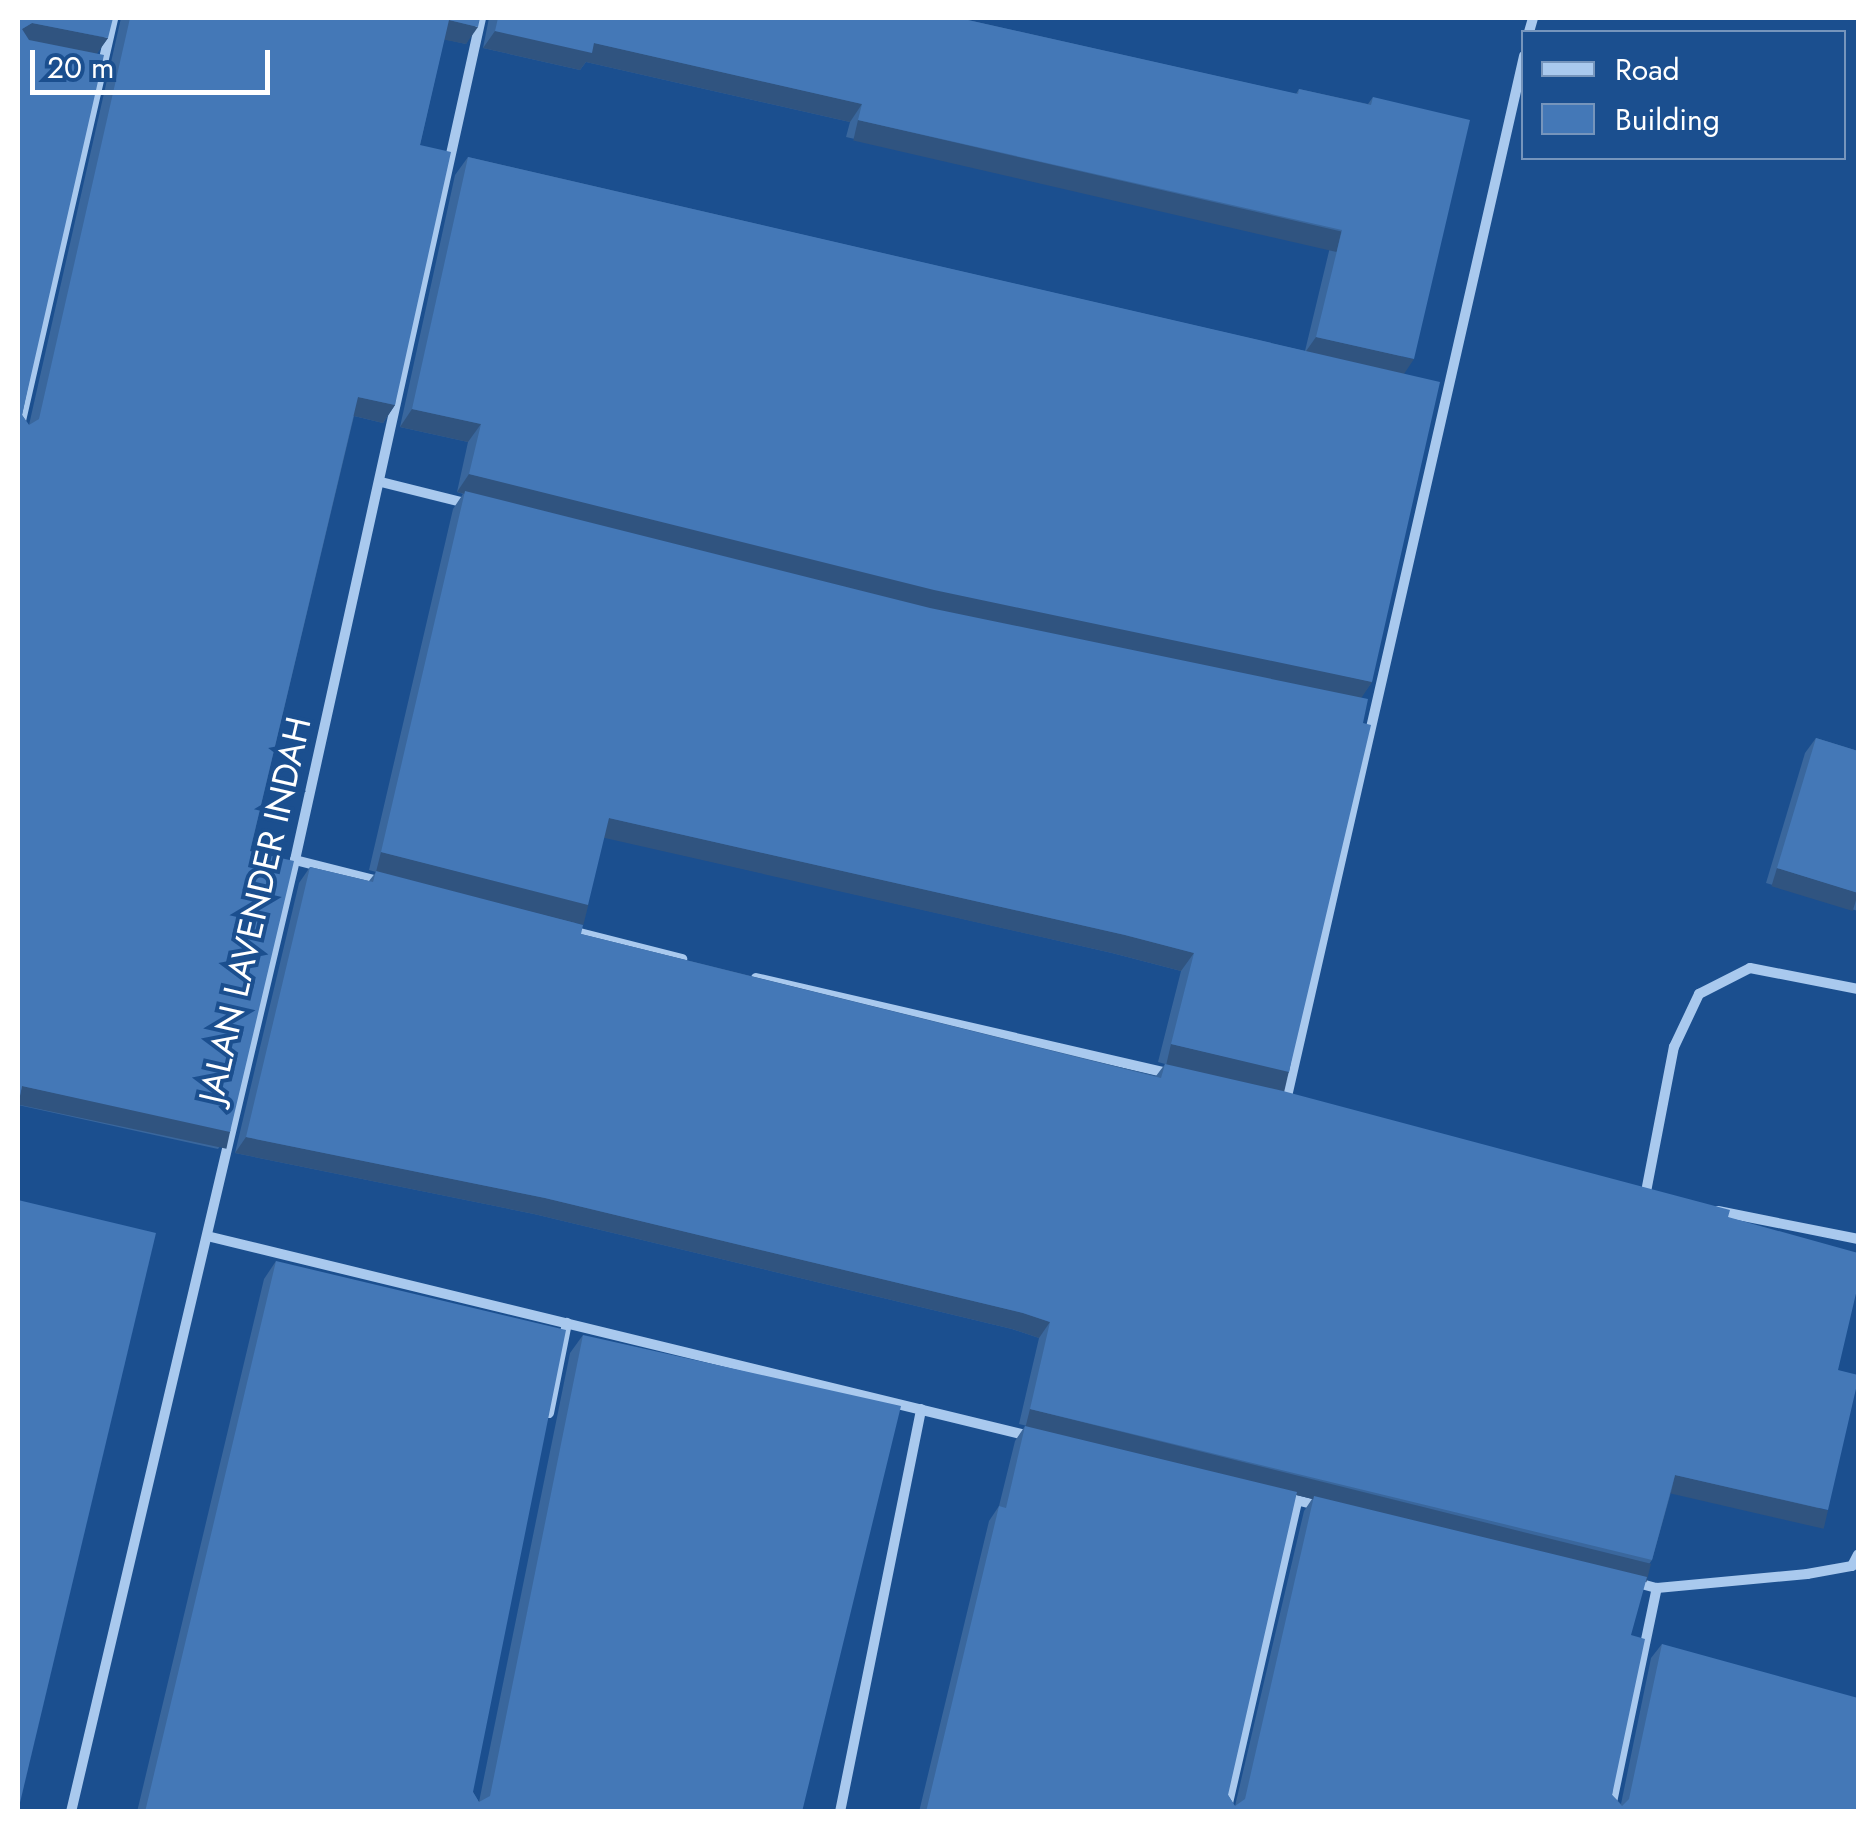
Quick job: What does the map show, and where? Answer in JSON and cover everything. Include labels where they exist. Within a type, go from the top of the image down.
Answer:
[{"type":"street","points":[[18,434],[113,18]]},
{"type":"street","name":"JALAN LAVENDER INDAH","points":[[71,1812],[295,860],[481,18]]},
{"type":"street","points":[[85,62],[102,65]]},
{"type":"street","points":[[1286,1100],[1521,69]]},
{"type":"street","points":[[450,165],[470,170]]},
{"type":"street","points":[[1424,390],[1444,395]]},
{"type":"street","points":[[381,482],[488,508]]},
{"type":"street","points":[[1357,708],[1376,712]]},
{"type":"street","points":[[295,860],[390,884]]},
{"type":"street","points":[[562,928],[694,962]]},
{"type":"street","points":[[1645,1197],[1674,1047],[1699,994],[1750,968],[1858,989]]},
{"type":"street","points":[[732,972],[1190,1078]]},
{"type":"street","points":[[1266,1096],[1304,1106]]},
{"type":"street","points":[[1626,1192],[1665,1201]]},
{"type":"street","points":[[1704,1208],[1858,1238]]},
{"type":"street","points":[[207,1236],[1052,1441]]},
{"type":"street","points":[[548,1421],[567,1323]]},
{"type":"street","points":[[840,1812],[921,1409]]},
{"type":"street","points":[[1260,1492],[1335,1510]]},
{"type":"street","points":[[1226,1812],[1298,1500]]},
{"type":"street","points":[[1619,1578],[1656,1588],[1807,1574],[1852,1566],[1858,1554]]},
{"type":"street","points":[[1610,1812],[1656,1588]]},
{"type":"building","points":[[18,18],[113,18],[108,38],[32,23],[22,29],[29,40],[104,55],[22,415],[29,425],[39,419],[130,18],[480,18],[478,27],[449,20],[420,145],[451,152],[395,405],[358,397],[250,851],[294,861],[230,1132],[22,1086],[18,1106]]},
{"type":"building","points":[[498,18],[959,18],[1298,94],[1299,89],[1371,105],[1373,97],[1470,120],[1414,359],[1316,337],[1342,230],[858,120],[862,104],[594,43],[592,53],[495,31]]},
{"type":"building","points":[[468,157],[1440,382],[1372,682],[934,590],[469,474],[481,424],[412,409]]},
{"type":"building","points":[[465,491],[930,608],[1368,699],[1363,723],[1371,725],[1289,1072],[1171,1044],[1194,953],[1125,935],[609,818],[588,905],[381,852]]},
{"type":"building","points":[[1816,738],[1858,751],[1858,893],[1777,868]]},
{"type":"building","points":[[310,867],[373,882],[376,871],[583,925],[581,934],[1161,1078],[1165,1064],[1283,1091],[1730,1210],[1728,1217],[1858,1253],[1858,1285],[1838,1370],[1858,1375],[1858,1380],[1828,1510],[1675,1475],[1652,1560],[1030,1409],[1050,1322],[1023,1313],[545,1198],[246,1137]]},
{"type":"building","points":[[18,1200],[156,1233],[18,1811]]},
{"type":"building","points":[[276,1261],[566,1330],[473,1792],[479,1802],[490,1796],[583,1335],[901,1406],[802,1812],[145,1812]]},
{"type":"building","points":[[1025,1426],[1297,1492],[1228,1795],[1235,1806],[1245,1799],[1314,1496],[1647,1577],[1631,1635],[1645,1639],[1612,1795],[1622,1806],[1629,1799],[1662,1644],[1858,1698],[1858,1812],[926,1812],[999,1506],[1006,1508]]}]
